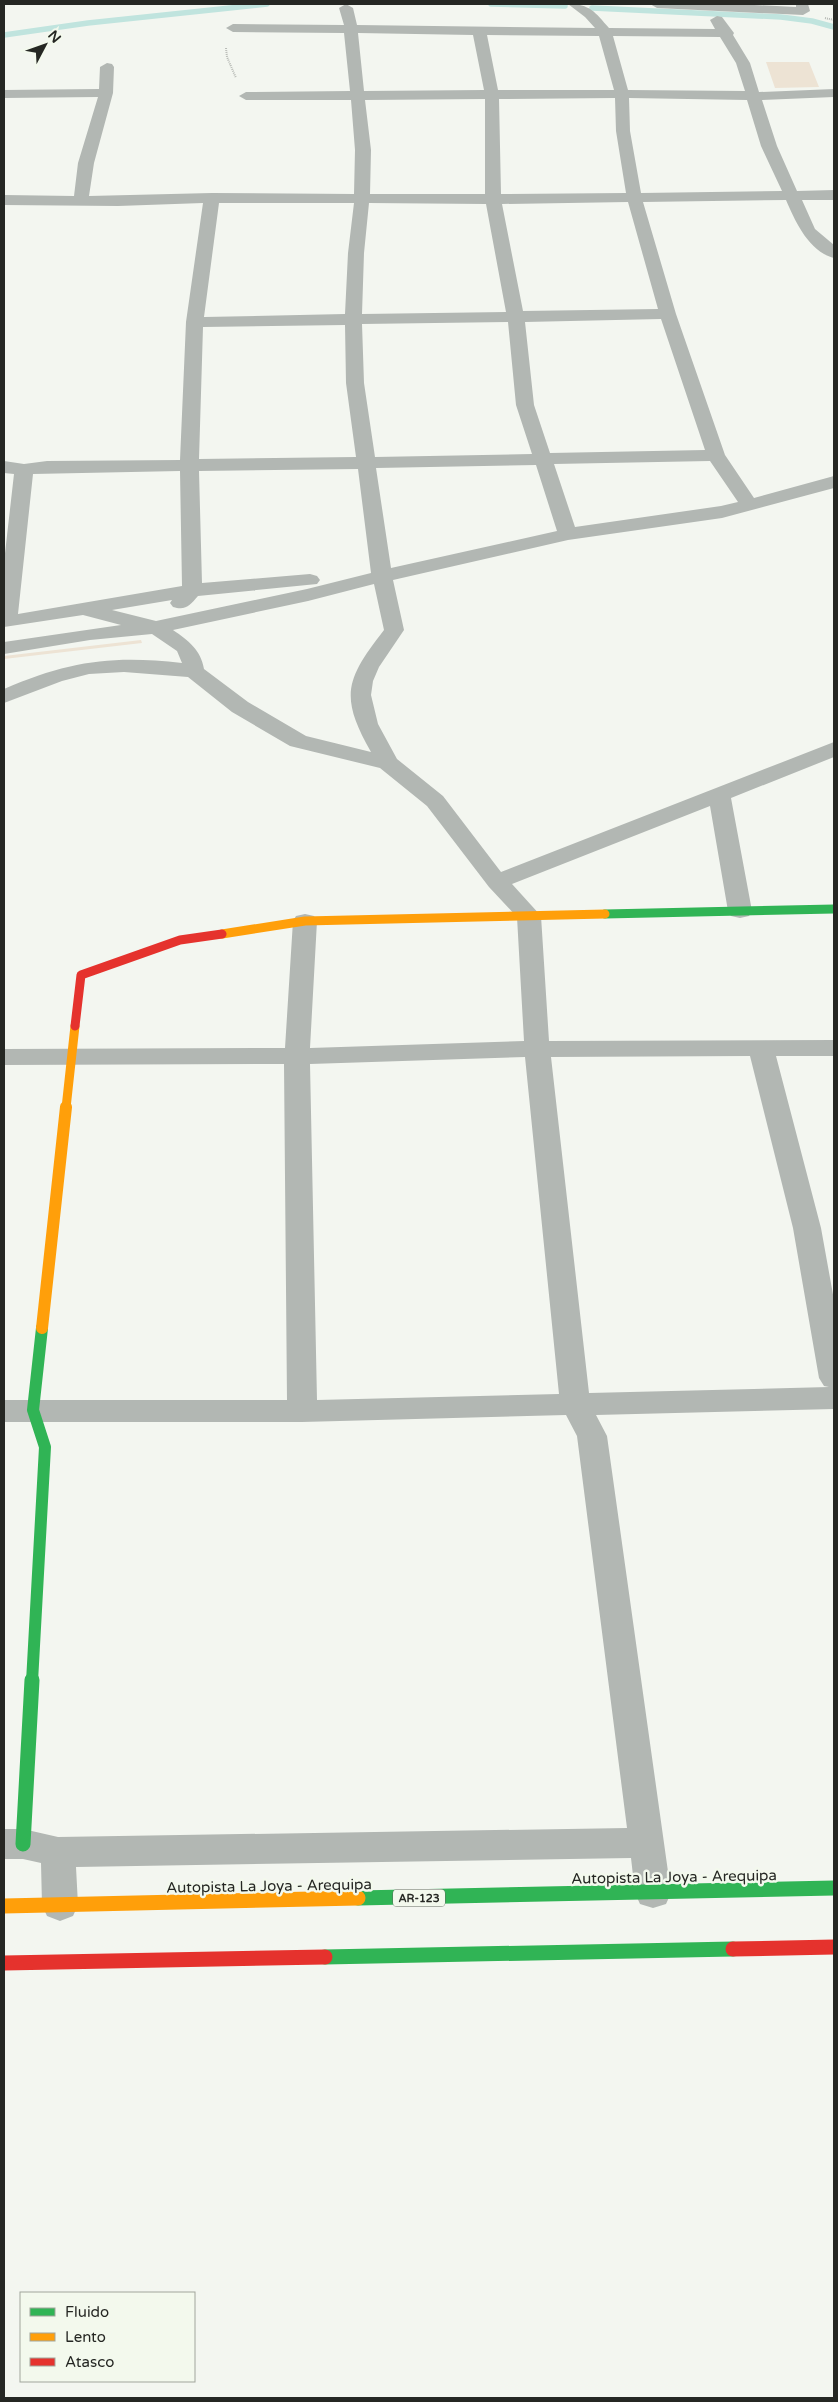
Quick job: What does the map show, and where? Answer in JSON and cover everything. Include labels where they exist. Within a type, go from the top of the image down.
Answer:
[{"type":"street","points":[[574,4],[590,14],[605,31],[622,94],[623,131],[634,197],[668,314],[716,455],[750,506]]},
{"type":"street","points":[[657,4],[803,11],[802,4]]},
{"type":"street","points":[[346,8],[351,28],[356,96],[363,150],[362,198],[356,254],[353,319],[355,382],[382,576],[394,630],[373,656],[365,673],[360,690],[360,706],[366,726],[388,763]]},
{"type":"street","points":[[590,14],[610,15]]},
{"type":"street","points":[[648,16],[716,19],[727,33],[744,63],[769,146],[790,195],[808,231],[834,253]]},
{"type":"street","points":[[234,28],[727,33]]},
{"type":"street","points":[[479,29],[492,95],[493,199],[516,318],[525,406],[568,534]]},
{"type":"street","points":[[81,199],[86,163],[106,93],[107,68]]},
{"type":"street","points":[[4,94],[106,93]]},
{"type":"street","points":[[246,96],[622,94],[754,94],[772,96],[834,93]]},
{"type":"street","points":[[4,200],[81,199],[118,201],[212,198],[493,199],[834,195]]},
{"type":"street","points":[[156,627],[192,590],[189,466],[195,322],[212,198]]},
{"type":"street","points":[[195,322],[668,314]]},
{"type":"street","points":[[4,468],[24,470],[47,467],[366,463],[716,455]]},
{"type":"street","points":[[24,470],[7,622],[87,610],[192,590],[382,576]]},
{"type":"street","points":[[4,648],[90,634],[156,627],[308,596],[382,576],[568,534],[687,518],[750,506],[834,482]]},
{"type":"street","points":[[87,610],[156,627],[184,646],[192,658],[194,671]]},
{"type":"street","points":[[4,697],[54,676],[105,666],[147,664],[194,671],[240,707],[298,741],[388,763],[414,782],[435,801],[497,882],[529,916],[537,1049],[575,1404],[592,1436],[653,1893]]},
{"type":"street","points":[[497,882],[719,796],[834,749]]},
{"type":"street","points":[[719,796],[740,911]]},
{"type":"street","points":[[647,1843],[58,1852],[14,1844],[45,1447],[33,1410],[81,975],[180,940],[305,921],[834,909]]},
{"type":"street","points":[[302,1411],[297,1056],[305,921]]},
{"type":"street","points":[[4,1058],[297,1056],[537,1049],[834,1048]]},
{"type":"street","points":[[761,1049],[807,1228],[834,1378]]},
{"type":"street","points":[[4,1411],[302,1411],[834,1398]]},
{"type":"street","points":[[58,1852],[60,1905]]},
{"type":"street","name":"Autopista La Joya - Arequipa","points":[[4,1906],[834,1888]]},
{"type":"street","points":[[4,1963],[834,1947]]},
{"type":"path","points":[[234,28],[224,30],[227,57],[246,96]]},
{"type":"shaded area","points":[[766,62],[809,62],[819,87],[775,88]]},
{"type":"shaded area","points":[[141,640],[142,643],[4,659],[4,656]]},
{"type":"waterway","points":[[4,35],[88,23],[267,4]]},
{"type":"waterway","points":[[491,4],[565,6]]},
{"type":"waterway","points":[[592,8],[781,17],[812,21],[834,27]]},
{"type":"traffic: fast","points":[[605,914],[834,909]]},
{"type":"traffic: fast","points":[[23,1844],[45,1447],[33,1410],[42,1328]]},
{"type":"traffic: fast","points":[[358,1898],[834,1888]]},
{"type":"traffic: fast","points":[[325,1957],[733,1949]]},
{"type":"traffic: slow","points":[[222,934],[305,921],[605,914]]},
{"type":"traffic: slow","points":[[42,1328],[75,1026]]},
{"type":"traffic: slow","points":[[4,1906],[358,1898]]},
{"type":"traffic: jam","points":[[75,1026],[81,975],[180,940],[222,934]]},
{"type":"traffic: jam","points":[[733,1949],[834,1947]]},
{"type":"traffic: jam","points":[[4,1963],[325,1957]]}]
